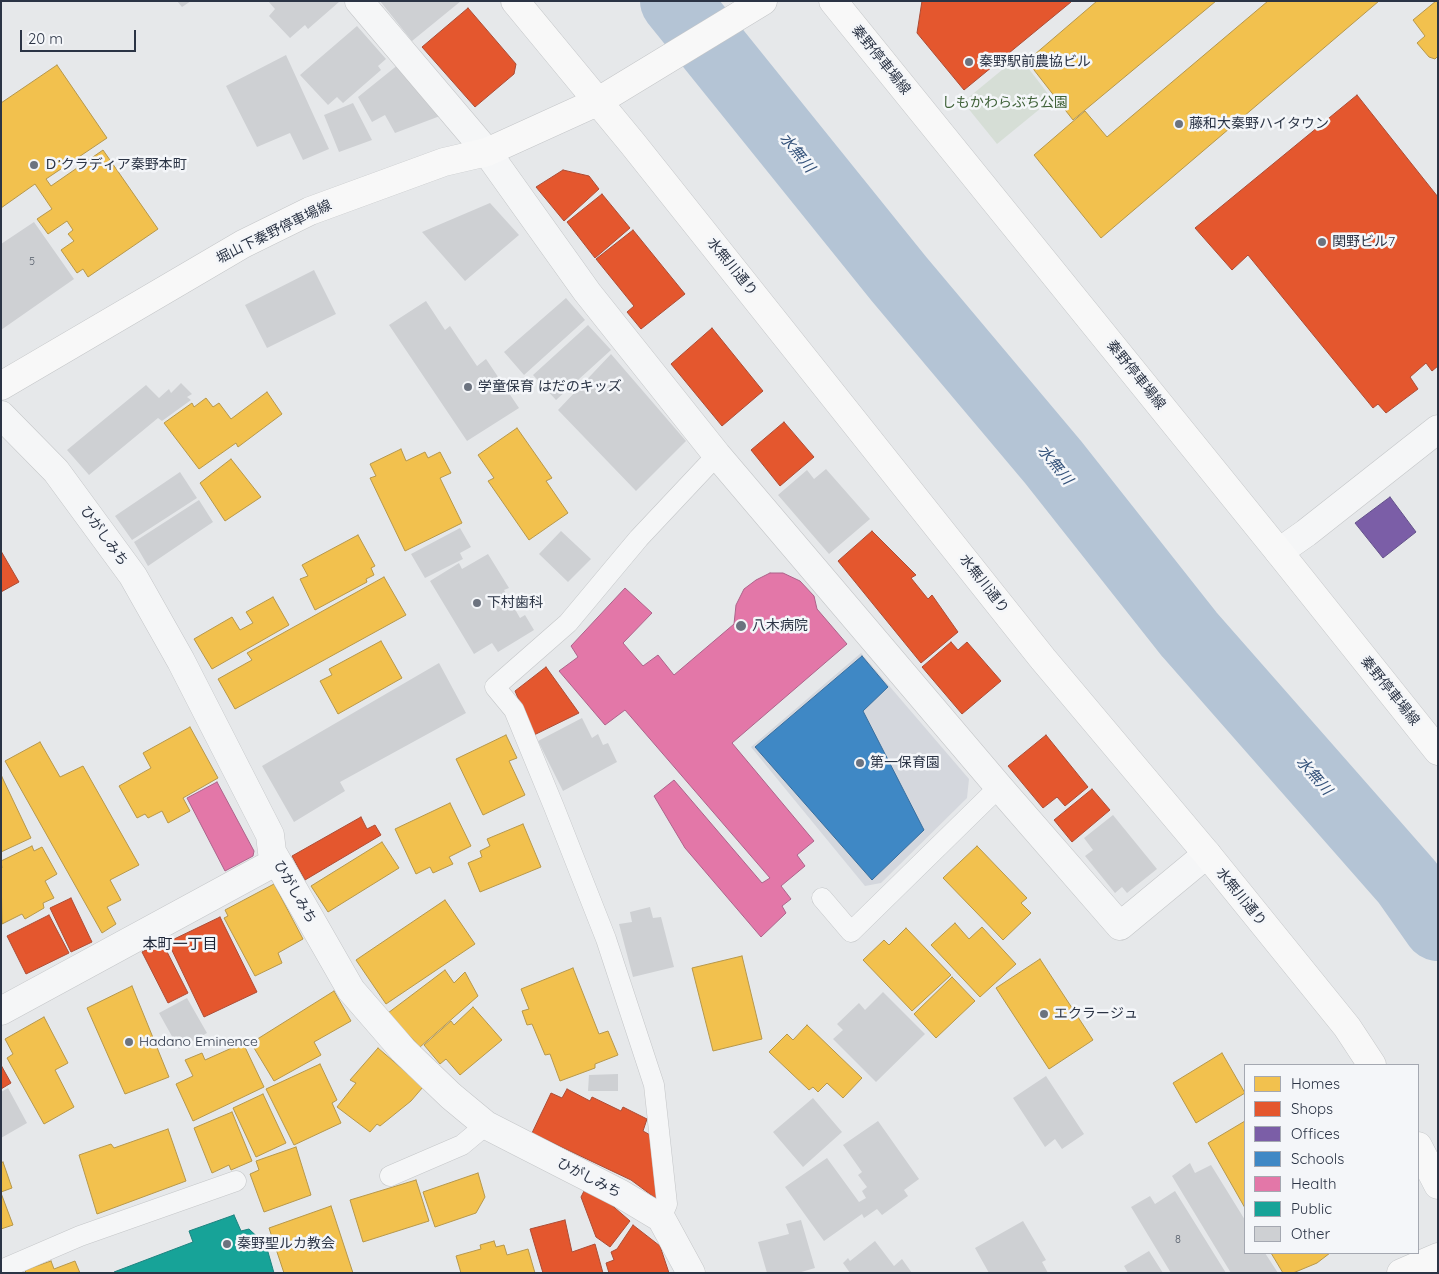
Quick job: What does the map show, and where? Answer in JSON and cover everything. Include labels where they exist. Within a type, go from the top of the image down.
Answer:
[{"type":"main road","name":"水無川通り","points":[[515,1],[608,96],[671,191],[1043,659],[1207,854],[1347,1027],[1371,1064]]},
{"type":"main road","name":"堀山下秦野停車場線","points":[[1,386],[243,244],[310,211],[444,162],[487,152],[608,96],[763,1]]},
{"type":"main road","name":"秦野停車場線","points":[[833,1],[1280,552],[1438,751]]},
{"type":"main road","points":[[1419,1148],[1438,1185]]},
{"type":"main road","points":[[1402,1273],[1438,1257]]},
{"type":"street","points":[[359,1],[487,152],[587,292],[718,455],[999,787],[1120,926],[1207,854]]},
{"type":"street","name":"ひがしみち","points":[[1,415],[56,471],[133,576],[181,661],[270,834],[272,852],[276,861],[351,990],[403,1050],[486,1125],[621,1194],[661,1218]]},
{"type":"street","points":[[1280,552],[1438,429]]},
{"type":"street","points":[[1,1011],[276,861]]},
{"type":"street","points":[[661,1218],[691,1273]]},
{"type":"lane","points":[[661,1218],[667,1204],[654,1085],[606,939],[554,807],[514,710],[495,687],[568,623],[639,538],[718,455]]},
{"type":"lane","points":[[822,898],[851,932],[999,787]]},
{"type":"lane","points":[[390,1176],[462,1145],[486,1125]]},
{"type":"lane","points":[[1,1270],[80,1236],[236,1181]]},
{"type":"shaded area","name":"第一保育園","points":[[861,653],[969,779],[967,798],[881,883],[865,886],[751,747]]},
{"type":"green space","name":"しもかわらぶち公園","points":[[1019,56],[1052,99],[997,144],[963,102]]},
{"type":"building: Homes","points":[[1097,1],[1216,1],[1073,120],[1027,61]]},
{"type":"building: Homes","name":"藤和大秦野ハイタウン","points":[[1268,1],[1379,1],[1101,238],[1034,155],[1085,111],[1107,137]]},
{"type":"building: Homes","points":[[1438,1],[1438,56],[1435,59],[1429,57],[1417,43],[1425,36],[1413,20]]},
{"type":"building: Homes","name":"Ｄ’クラディア秦野本町","points":[[57,65],[107,138],[46,179],[51,186],[103,150],[158,229],[88,277],[83,269],[77,273],[61,250],[74,241],[68,234],[73,230],[67,221],[48,234],[37,219],[52,209],[35,184],[1,208],[1,103]]},
{"type":"building: Homes","points":[[267,392],[282,414],[238,447],[236,443],[199,469],[164,423],[192,403],[194,407],[206,398],[213,407],[219,403],[231,419]]},
{"type":"building: Homes","points":[[517,428],[552,478],[546,481],[568,513],[529,540],[488,481],[494,478],[478,455]]},
{"type":"building: Homes","points":[[401,449],[406,461],[425,452],[428,458],[440,452],[451,473],[440,478],[462,523],[405,551],[370,478],[376,476],[370,464]]},
{"type":"building: Homes","points":[[231,459],[261,497],[225,521],[200,483]]},
{"type":"building: Homes","points":[[358,535],[375,566],[371,568],[374,575],[366,579],[367,582],[315,610],[300,579],[308,576],[302,565]]},
{"type":"building: Homes","points":[[384,577],[406,615],[235,709],[218,679],[252,660],[247,653]]},
{"type":"building: Homes","points":[[273,597],[289,625],[212,669],[194,639],[232,617],[240,630],[253,623],[246,612]]},
{"type":"building: Homes","points":[[381,641],[402,678],[338,714],[320,681],[332,675],[329,669]]},
{"type":"building: Homes","points":[[190,727],[218,778],[183,798],[190,811],[168,823],[162,811],[148,818],[145,814],[137,818],[119,786],[151,768],[143,753]]},
{"type":"building: Homes","points":[[506,735],[517,758],[509,761],[525,795],[483,815],[456,759]]},
{"type":"building: Homes","points":[[40,742],[60,777],[83,766],[139,865],[110,880],[121,900],[107,907],[116,924],[102,933],[5,761]]},
{"type":"building: Homes","points":[[1,778],[31,838],[1,852]]},
{"type":"building: Homes","points":[[450,803],[471,846],[449,857],[453,864],[433,873],[430,867],[416,874],[395,829]]},
{"type":"building: Homes","points":[[523,824],[541,867],[480,892],[468,863],[482,857],[480,851],[490,846],[487,839]]},
{"type":"building: Homes","points":[[382,842],[399,868],[328,912],[311,886]]},
{"type":"building: Homes","points":[[32,846],[34,851],[42,847],[57,874],[45,881],[54,898],[43,903],[44,908],[25,919],[22,914],[2,924],[1,861]]},
{"type":"building: Homes","points":[[977,846],[1027,898],[1021,903],[1031,913],[1003,940],[943,878]]},
{"type":"building: Homes","points":[[274,884],[303,939],[278,953],[282,963],[255,976],[224,918],[228,916],[225,910]]},
{"type":"building: Homes","points":[[445,900],[475,944],[386,1004],[356,960]]},
{"type":"building: Homes","points":[[955,923],[969,939],[982,927],[1016,964],[980,997],[931,945]]},
{"type":"building: Homes","points":[[906,928],[951,975],[912,1011],[863,960],[884,940],[889,945]]},
{"type":"building: Homes","points":[[742,956],[762,1039],[713,1051],[692,968]]},
{"type":"building: Homes","name":"エクラージュ","points":[[1040,959],[1093,1040],[1049,1069],[996,988]]},
{"type":"building: Homes","points":[[573,968],[599,1034],[608,1031],[618,1055],[595,1064],[595,1068],[560,1081],[550,1054],[545,1055],[532,1024],[527,1025],[522,1011],[529,1009],[521,989]]},
{"type":"building: Homes","points":[[445,970],[454,983],[465,972],[478,996],[420,1047],[388,1013]]},
{"type":"building: Homes","points":[[952,977],[975,1001],[936,1038],[914,1014]]},
{"type":"building: Homes","name":"Hadano Eminence","points":[[132,986],[169,1077],[125,1094],[87,1008]]},
{"type":"building: Homes","points":[[334,991],[351,1021],[314,1042],[321,1055],[274,1081],[251,1043]]},
{"type":"building: Homes","points":[[473,1007],[502,1040],[460,1075],[446,1059],[440,1064],[424,1045],[451,1021],[454,1025]]},
{"type":"building: Homes","points":[[44,1017],[68,1063],[55,1070],[74,1107],[44,1124],[7,1058],[13,1054],[5,1039]]},
{"type":"building: Homes","points":[[807,1025],[862,1078],[843,1098],[827,1083],[818,1092],[813,1087],[809,1090],[769,1052],[787,1034],[793,1040]]},
{"type":"building: Homes","points":[[243,1043],[264,1087],[193,1121],[176,1084],[193,1076],[185,1060],[202,1053],[205,1060]]},
{"type":"building: Homes","points":[[378,1048],[423,1087],[411,1101],[380,1126],[377,1124],[370,1132],[337,1107],[356,1083],[350,1080]]},
{"type":"building: Homes","points":[[1222,1053],[1244,1094],[1196,1123],[1173,1083]]},
{"type":"building: Homes","points":[[320,1064],[337,1100],[332,1103],[341,1123],[294,1145],[266,1089]]},
{"type":"building: Homes","points":[[263,1094],[286,1143],[256,1157],[233,1108]]},
{"type":"building: Homes","points":[[232,1112],[252,1161],[231,1170],[229,1165],[212,1173],[194,1128]]},
{"type":"building: Homes","points":[[1244,1122],[1244,1206],[1208,1143]]},
{"type":"building: Homes","points":[[168,1129],[186,1181],[97,1214],[79,1155],[111,1144],[114,1148]]},
{"type":"building: Homes","points":[[296,1147],[311,1195],[264,1212],[250,1174],[259,1170],[256,1161]]},
{"type":"building: Homes","points":[[3,1162],[12,1188],[1,1192],[1,1163]]},
{"type":"building: Homes","points":[[478,1173],[485,1197],[476,1213],[435,1227],[423,1192]]},
{"type":"building: Homes","points":[[416,1180],[429,1221],[363,1242],[350,1200]]},
{"type":"building: Homes","points":[[1,1193],[13,1225],[1,1229]]},
{"type":"building: Homes","points":[[331,1206],[353,1273],[284,1273],[269,1228]]},
{"type":"building: Homes","points":[[494,1241],[496,1247],[504,1245],[507,1255],[528,1249],[535,1273],[461,1273],[456,1256],[481,1249],[480,1245]]},
{"type":"building: Homes","points":[[1272,1254],[1329,1254],[1317,1263],[1293,1273],[1283,1273]]},
{"type":"building: Homes","points":[[51,1261],[54,1269],[75,1261],[80,1273],[26,1273],[25,1270]]},
{"type":"building: Shops","name":"秦野駅前農協ビル","points":[[922,1],[1071,2],[964,90],[917,33]]},
{"type":"building: Shops","points":[[468,8],[516,64],[514,74],[475,107],[422,47]]},
{"type":"building: Shops","name":"関野ビル7","points":[[1357,95],[1438,197],[1438,366],[1432,371],[1426,363],[1410,377],[1418,389],[1386,413],[1378,404],[1373,408],[1248,255],[1232,270],[1195,228]]},
{"type":"building: Shops","points":[[563,170],[589,176],[599,189],[564,221],[536,187]]},
{"type":"building: Shops","points":[[602,194],[630,228],[595,258],[567,222]]},
{"type":"building: Shops","points":[[633,230],[685,294],[641,329],[627,312],[634,306],[596,259]]},
{"type":"building: Shops","points":[[712,328],[763,391],[722,426],[671,364]]},
{"type":"building: Shops","points":[[784,422],[814,457],[780,486],[751,450]]},
{"type":"building: Shops","points":[[872,531],[916,575],[911,578],[928,599],[932,595],[958,632],[921,663],[838,561]]},
{"type":"building: Shops","points":[[1,551],[19,582],[1,592]]},
{"type":"building: Shops","points":[[951,642],[958,650],[967,642],[1001,681],[962,714],[922,667]]},
{"type":"building: Shops","points":[[546,667],[579,713],[534,735],[515,691]]},
{"type":"building: Shops","points":[[1046,735],[1088,787],[1065,806],[1057,797],[1043,808],[1008,766]]},
{"type":"building: Shops","points":[[1092,789],[1110,810],[1072,842],[1054,820]]},
{"type":"building: Shops","points":[[361,817],[367,829],[375,825],[381,835],[305,880],[292,856]]},
{"type":"building: Shops","points":[[71,898],[92,942],[71,952],[50,908]]},
{"type":"building: Shops","points":[[49,915],[69,953],[26,974],[7,936]]},
{"type":"building: Shops","points":[[220,917],[257,992],[204,1017],[168,942]]},
{"type":"building: Shops","points":[[162,942],[188,993],[168,1003],[142,952]]},
{"type":"building: Shops","points":[[1,1065],[11,1083],[1,1089]]},
{"type":"building: Shops","points":[[567,1089],[590,1101],[592,1097],[621,1111],[623,1107],[647,1119],[643,1131],[652,1136],[658,1200],[631,1180],[532,1133],[551,1093],[562,1098]]},
{"type":"building: Shops","points":[[584,1191],[607,1201],[630,1221],[610,1247],[596,1237],[581,1197]]},
{"type":"building: Shops","points":[[565,1220],[572,1252],[595,1244],[603,1273],[543,1273],[530,1229]]},
{"type":"building: Shops","points":[[633,1225],[660,1246],[669,1273],[609,1273],[606,1263],[614,1260],[611,1252],[617,1249]]},
{"type":"building: Offices","points":[[1390,497],[1416,532],[1383,558],[1355,523]]},
{"type":"building: Schools","name":"第一保育園","points":[[862,656],[888,687],[863,711],[924,830],[872,880],[755,747]]},
{"type":"building: Health","name":"八木病院","points":[[770,573],[783,573],[800,581],[814,596],[817,609],[847,644],[732,743],[814,841],[797,855],[805,866],[781,886],[791,899],[782,906],[786,913],[761,937],[685,848],[654,796],[674,780],[762,883],[770,878],[625,710],[605,725],[559,671],[578,657],[571,646],[625,588],[652,613],[623,643],[643,666],[658,655],[674,675],[734,624],[736,605],[744,589]]},
{"type":"building: Health","points":[[217,782],[254,851],[253,856],[225,871],[187,798]]},
{"type":"building: Public","name":"秦野聖ルカ教会","points":[[234,1215],[241,1231],[249,1229],[266,1245],[274,1273],[114,1273],[193,1242],[189,1231]]},
{"type":"building: Other","points":[[177,1],[191,1],[182,7]]},
{"type":"building: Other","points":[[268,1],[339,2],[308,29],[305,25],[290,38],[269,16],[275,9]]},
{"type":"building: Other","points":[[380,1],[461,1],[412,41]]},
{"type":"building: Other","points":[[357,26],[386,59],[378,66],[381,70],[343,103],[337,97],[328,105],[300,75]]},
{"type":"building: Other","points":[[286,55],[329,149],[303,160],[290,133],[257,147],[226,86]]},
{"type":"building: Other","points":[[399,64],[440,116],[395,133],[385,115],[372,122],[358,97]]},
{"type":"building: Other","points":[[353,103],[372,140],[339,152],[324,115]]},
{"type":"building: Other","points":[[490,203],[519,235],[465,281],[422,232]]},
{"type":"building: Other","points":[[34,222],[74,279],[1,330],[1,244]]},
{"type":"building: Other","points":[[314,270],[336,314],[267,348],[245,305]]},
{"type":"building: Other","points":[[566,298],[585,320],[524,375],[504,352]]},
{"type":"building: Other","name":"学童保育 はだのキッズ","points":[[426,301],[445,330],[450,326],[477,366],[486,359],[519,408],[467,441],[389,325]]},
{"type":"building: Other","points":[[588,325],[611,350],[556,400],[533,375]]},
{"type":"building: Other","points":[[611,354],[686,441],[636,491],[558,410]]},
{"type":"building: Other","points":[[181,383],[192,394],[187,397],[191,400],[162,421],[158,418],[89,475],[67,450],[146,385],[159,398],[169,389],[171,393]]},
{"type":"building: Other","points":[[826,469],[870,519],[829,554],[778,495],[807,470],[814,479]]},
{"type":"building: Other","points":[[180,472],[197,498],[132,540],[115,516]]},
{"type":"building: Other","points":[[199,500],[213,522],[148,566],[134,542]]},
{"type":"building: Other","points":[[460,528],[471,547],[460,553],[463,559],[425,578],[411,554]]},
{"type":"building: Other","points":[[561,531],[591,559],[568,582],[539,554]]},
{"type":"building: Other","name":"下村歯科","points":[[488,554],[509,588],[504,590],[520,618],[525,615],[534,630],[498,652],[492,643],[474,654],[430,581],[459,563],[462,569]]},
{"type":"building: Other","points":[[439,663],[466,713],[340,782],[345,791],[294,822],[262,766]]},
{"type":"building: Other","points":[[582,718],[592,738],[598,734],[603,745],[608,743],[617,762],[563,791],[538,741]]},
{"type":"building: Other","points":[[1113,815],[1157,869],[1127,893],[1122,887],[1115,893],[1085,856],[1093,850],[1084,838]]},
{"type":"building: Other","points":[[650,907],[653,918],[661,917],[674,967],[633,977],[619,924],[632,922],[630,912]]},
{"type":"building: Other","points":[[883,992],[925,1034],[876,1082],[833,1039],[843,1030],[837,1024],[859,1003],[865,1010]]},
{"type":"building: Other","points":[[187,998],[207,1033],[179,1049],[159,1013]]},
{"type":"building: Other","points":[[618,1074],[618,1091],[588,1091],[589,1075]]},
{"type":"building: Other","points":[[1046,1076],[1084,1134],[1062,1149],[1055,1139],[1045,1147],[1013,1098]]},
{"type":"building: Other","points":[[8,1088],[27,1123],[1,1138],[1,1092]]},
{"type":"building: Other","points":[[813,1098],[842,1132],[803,1167],[773,1132]]},
{"type":"building: Other","points":[[878,1121],[919,1179],[904,1190],[908,1196],[882,1215],[877,1209],[864,1218],[862,1214],[824,1241],[785,1187],[827,1158],[859,1202],[866,1198],[862,1191],[867,1187],[858,1175],[862,1172],[843,1145]]},
{"type":"building: Other","points":[[1190,1163],[1195,1173],[1211,1165],[1244,1218],[1244,1254],[1266,1254],[1278,1273],[1231,1273],[1172,1176]]},
{"type":"building: Other","points":[[1175,1191],[1226,1273],[1171,1273],[1131,1207],[1150,1196],[1155,1204]]},
{"type":"building: Other","points":[[801,1220],[815,1268],[798,1273],[767,1273],[758,1242],[789,1234],[786,1224]]},
{"type":"building: Other","points":[[1023,1221],[1046,1260],[1042,1262],[1048,1273],[989,1273],[975,1248]]},
{"type":"building: Other","points":[[875,1241],[894,1266],[902,1259],[912,1273],[850,1273],[843,1263],[848,1258],[850,1261]]},
{"type":"building: Other","points":[[1149,1251],[1163,1273],[1128,1273],[1124,1266]]},
{"type":"waterway","name":"水無川","points":[[675,1],[899,279],[1053,462],[1189,634],[1407,882],[1438,926]]},
{"type":"place","name":"秦野駅前農協ビル","points":[[969,62]]},
{"type":"place","name":"藤和大秦野ハイタウン","points":[[1179,124]]},
{"type":"place","name":"Ｄ’クラディア秦野本町","points":[[34,165]]},
{"type":"place","name":"関野ビル7","points":[[1322,242]]},
{"type":"place","name":"学童保育 はだのキッズ","points":[[468,387]]},
{"type":"place","name":"下村歯科","points":[[477,603]]},
{"type":"place","name":"八木病院","points":[[741,626]]},
{"type":"place","name":"第一保育園","points":[[860,763]]},
{"type":"place","name":"エクラージュ","points":[[1044,1014]]},
{"type":"place","name":"Hadano Eminence","points":[[129,1042]]},
{"type":"place","name":"秦野聖ルカ教会","points":[[227,1244]]},
{"type":"district","name":"本町一丁目","points":[[180,944]]}]
